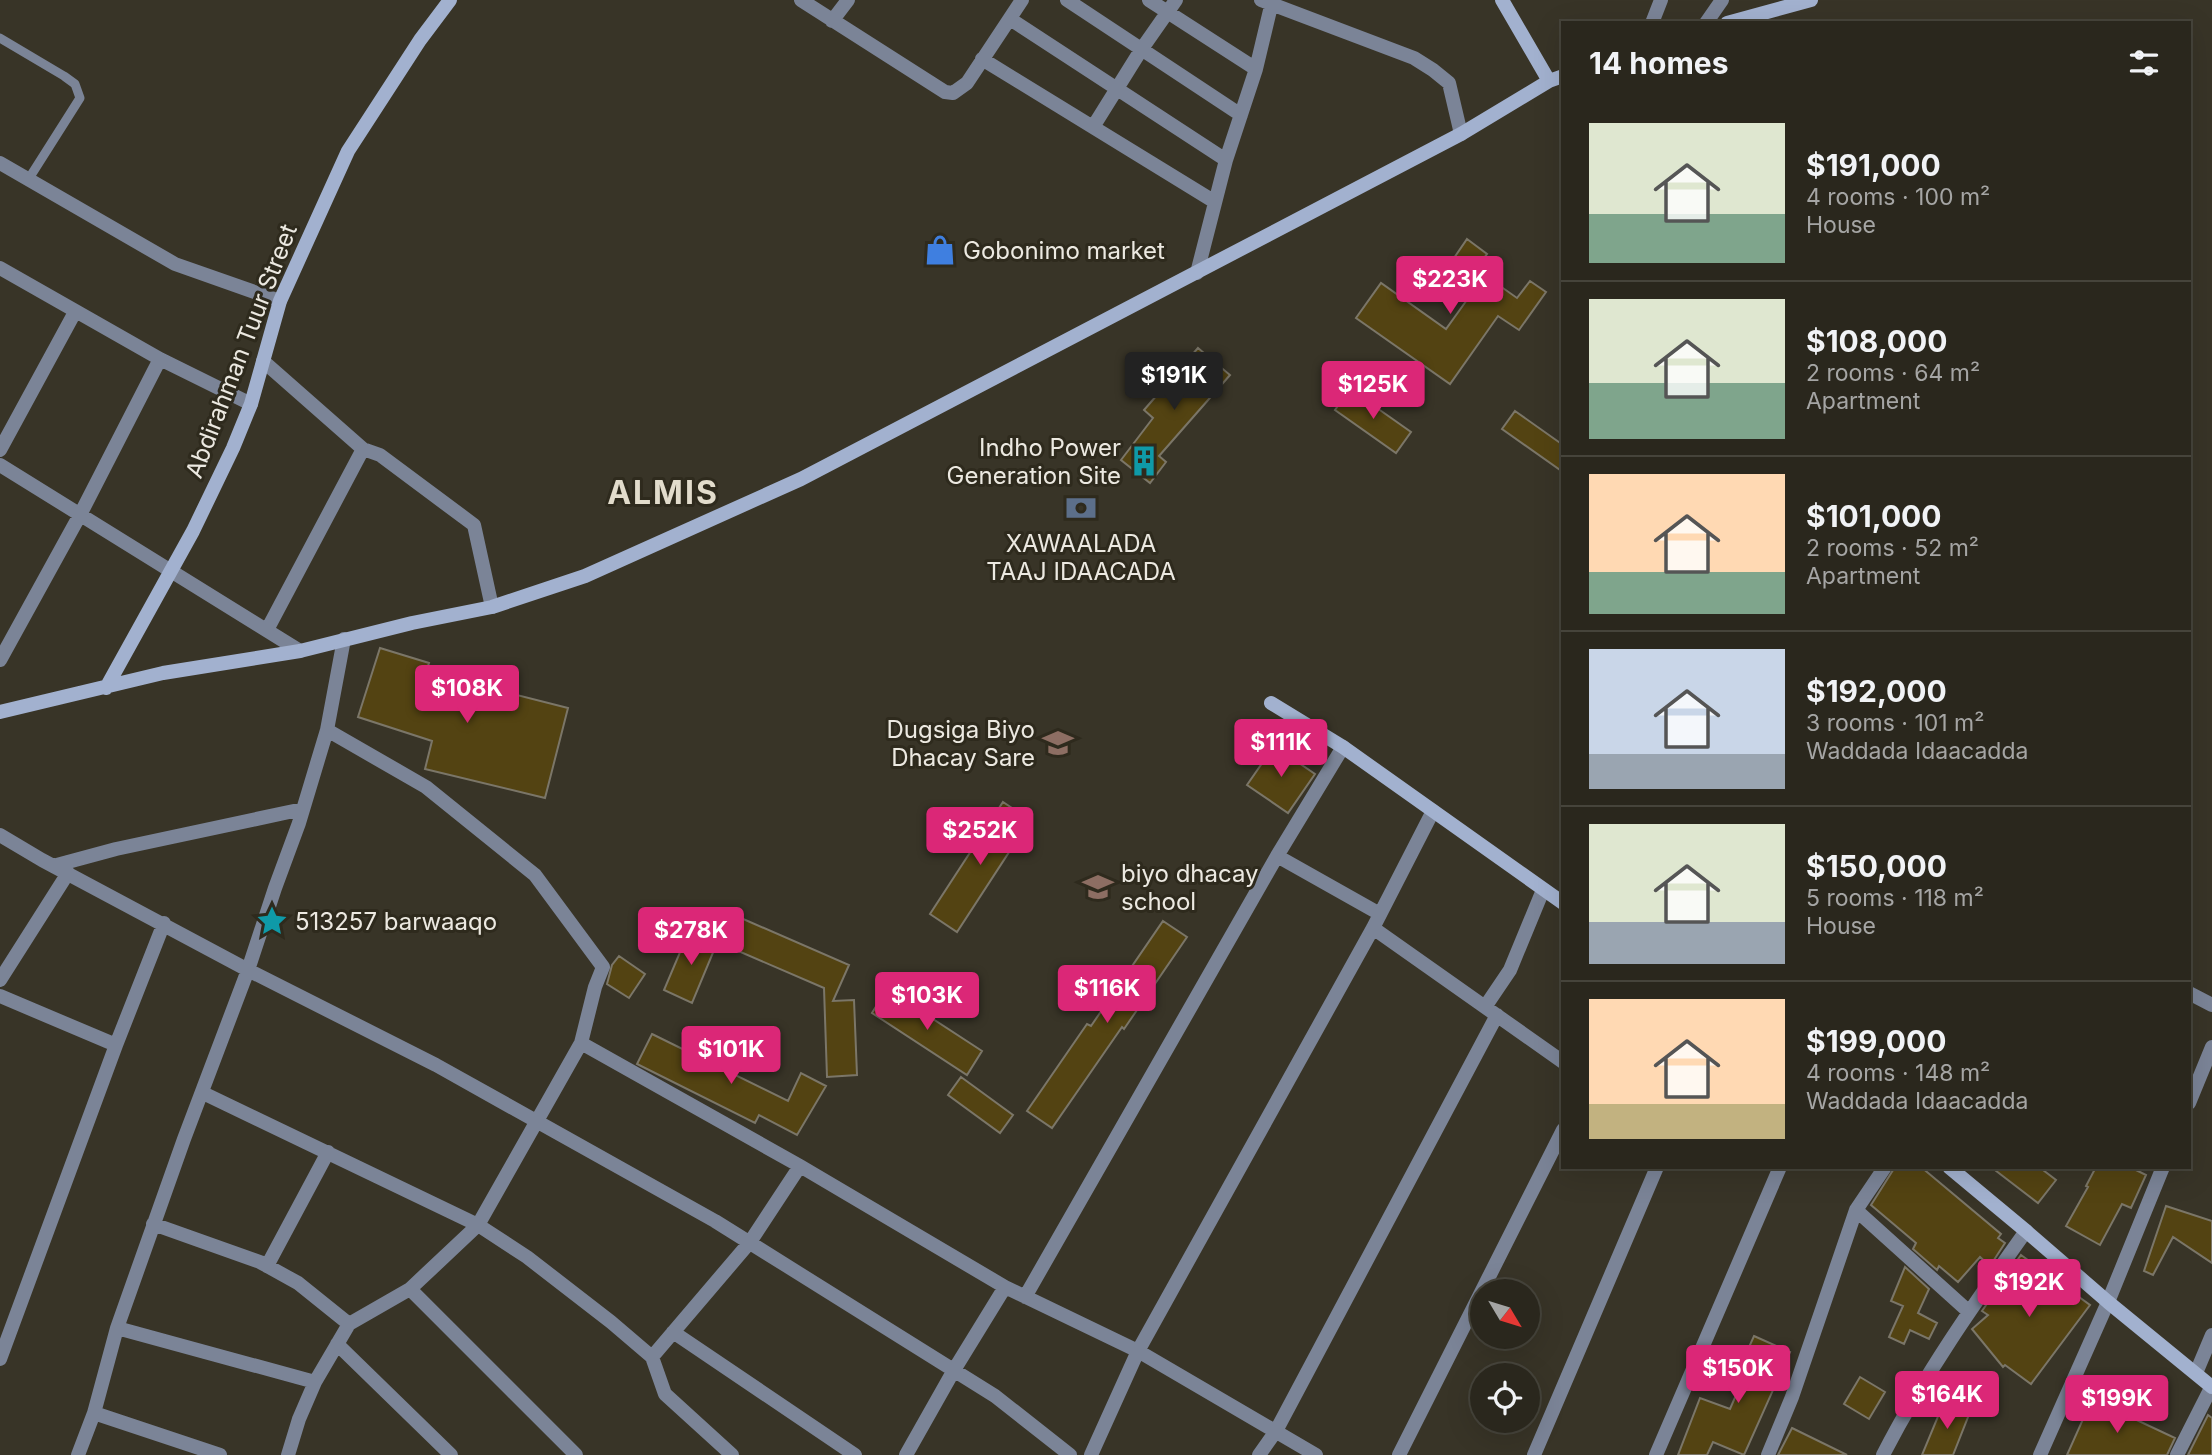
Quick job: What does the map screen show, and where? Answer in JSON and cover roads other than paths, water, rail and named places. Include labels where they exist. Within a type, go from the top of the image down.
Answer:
[{"type":"main road","name":"Abdirahman Tuur Street","points":[[106,688],[193,531],[251,404],[281,301],[348,151],[420,40],[450,0]]},
{"type":"main road","points":[[0,712],[163,673],[300,651],[492,607],[585,576],[801,479],[1461,134],[1556,78],[1502,0]]},
{"type":"main road","points":[[1734,21],[1811,0]]},
{"type":"main road","points":[[1271,702],[1343,747],[1561,902]]},
{"type":"main road","points":[[1951,1169],[2212,1386]]},
{"type":"street","points":[[802,0],[945,92],[957,93],[967,83],[1022,0]]},
{"type":"street","points":[[832,21],[848,0]]},
{"type":"street","points":[[1067,0],[1241,115]]},
{"type":"street","points":[[1149,0],[1172,6],[1256,69]]},
{"type":"street","points":[[1653,21],[1661,0]]},
{"type":"street","points":[[1707,21],[1722,0]]},
{"type":"street","points":[[1197,273],[1226,160],[1256,69],[1266,3],[1414,58],[1433,70],[1449,83],[1461,134]]},
{"type":"street","points":[[1093,127],[1172,6]]},
{"type":"street","points":[[1010,19],[1226,160]]},
{"type":"street","points":[[982,59],[1215,202]]},
{"type":"street","points":[[0,163],[175,264],[281,301]]},
{"type":"street","points":[[0,268],[160,359],[251,404]]},
{"type":"street","points":[[0,450],[75,312]]},
{"type":"street","points":[[0,660],[81,513],[160,359]]},
{"type":"street","points":[[263,361],[363,449],[380,454],[474,525],[492,607]]},
{"type":"street","points":[[267,630],[363,449]]},
{"type":"street","points":[[0,465],[300,651]]},
{"type":"street","points":[[78,1455],[94,1413],[117,1328],[153,1224],[248,970],[303,809],[327,730],[344,639]]},
{"type":"street","points":[[288,1455],[299,1419],[315,1382],[349,1324],[410,1289],[478,1225],[581,1043],[595,987],[603,967],[535,875],[426,787],[327,730]]},
{"type":"street","points":[[1025,1297],[1277,856],[1343,747]]},
{"type":"street","points":[[53,866],[116,849],[303,809]]},
{"type":"street","points":[[1091,1455],[1138,1351],[1376,921],[1433,811]]},
{"type":"street","points":[[0,835],[248,970],[436,1065],[750,1242],[995,1395],[1070,1455]]},
{"type":"street","points":[[1277,856],[1376,921],[1491,1011],[1561,1061]]},
{"type":"street","points":[[0,980],[68,873]]},
{"type":"street","points":[[1259,1455],[1276,1431],[1491,1011],[1543,890]]},
{"type":"street","points":[[0,1359],[164,923]]},
{"type":"street","points":[[2191,994],[2212,1005]]},
{"type":"street","points":[[0,996],[116,1045]]},
{"type":"street","points":[[581,1043],[800,1166],[1005,1287],[1138,1351],[1316,1455]]},
{"type":"street","points":[[2191,1098],[2212,1047]]},
{"type":"street","points":[[203,1093],[478,1225],[527,1256],[652,1357],[665,1394],[732,1455]]},
{"type":"street","points":[[1399,1455],[1561,1134]]},
{"type":"street","points":[[267,1266],[328,1152]]},
{"type":"street","points":[[652,1357],[750,1242],[800,1166]]},
{"type":"street","points":[[1534,1455],[1656,1169]]},
{"type":"street","points":[[1656,1455],[1779,1169]]},
{"type":"street","points":[[1768,1455],[1792,1397],[1856,1210],[1884,1169]]},
{"type":"street","points":[[2040,1455],[2108,1302],[2162,1169]]},
{"type":"street","points":[[1856,1210],[1968,1311]]},
{"type":"street","points":[[153,1224],[267,1266],[298,1283],[349,1324]]},
{"type":"street","points":[[1883,1455],[1920,1386],[1968,1311],[2026,1231]]},
{"type":"street","points":[[906,1455],[1005,1287]]},
{"type":"street","points":[[410,1289],[576,1455]]},
{"type":"street","points":[[117,1328],[315,1382]]},
{"type":"street","points":[[674,1332],[855,1455]]},
{"type":"street","points":[[2196,1373],[2212,1335]]},
{"type":"street","points":[[337,1344],[450,1455]]},
{"type":"street","points":[[2177,1455],[2212,1386]]},
{"type":"street","points":[[94,1413],[220,1455]]},
{"type":"lane","points":[[0,38],[75,84],[80,98],[28,180]]},
{"type":"place","name":"Gobonimo market","points":[[940,250]]},
{"type":"place","name":"Indho Power Generation Site","points":[[1144,461]]},
{"type":"place","name":"XAWAALADA TAAJ IDAACADA","points":[[1081,508]]},
{"type":"place","name":"Dugsiga Biyo Dhacay Sare","points":[[1058,743]]},
{"type":"place","name":"biyo dhacay school","points":[[1098,887]]},
{"type":"place","name":"513257 barwaaqo","points":[[272,921]]},
{"type":"district","name":"ALMIS","points":[[663,492]]}]
